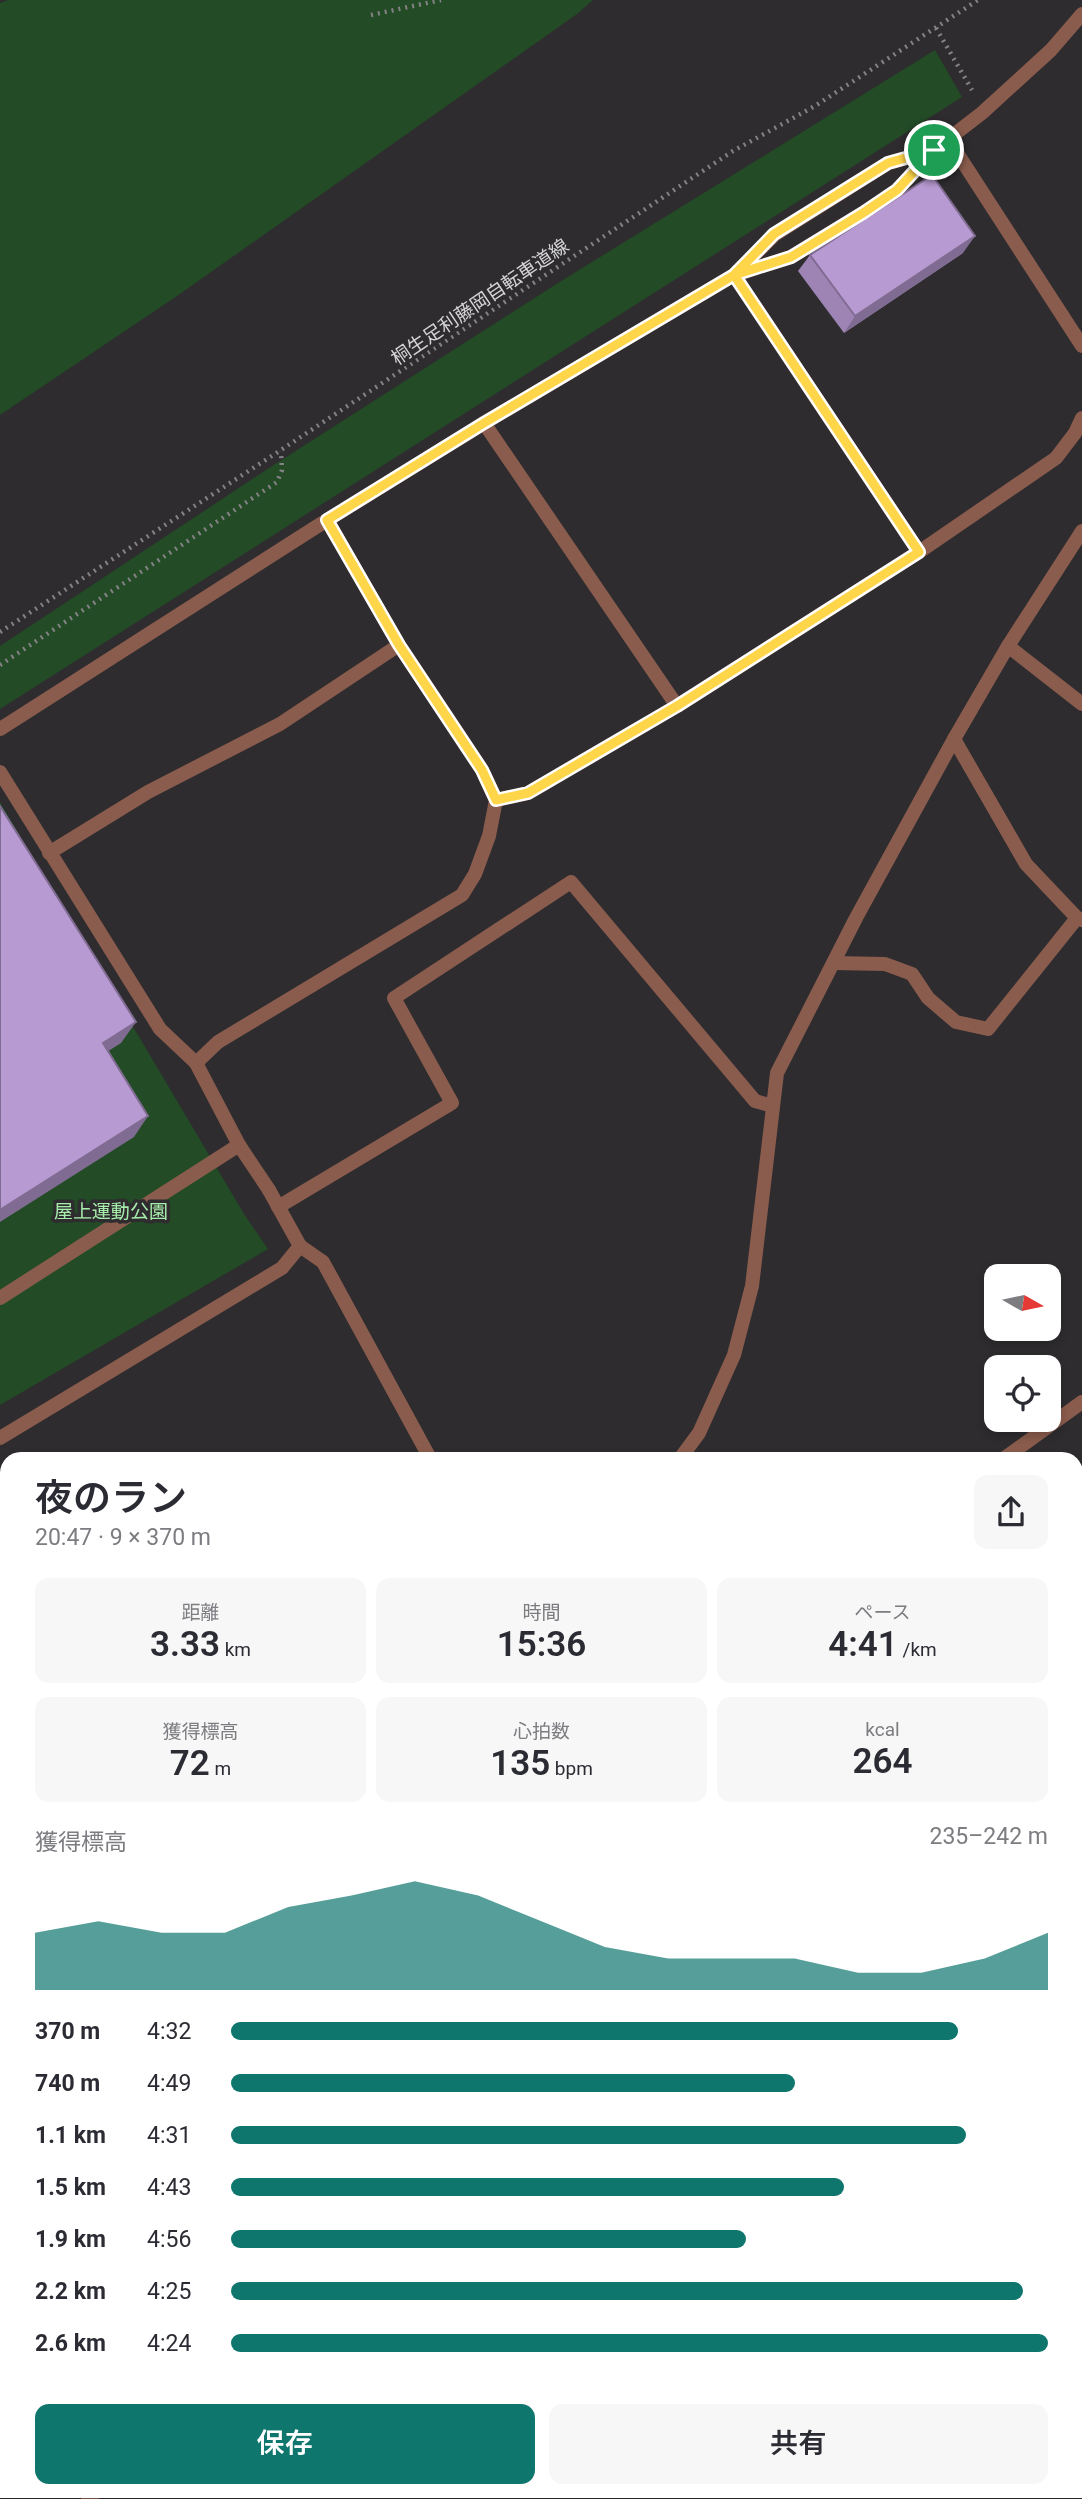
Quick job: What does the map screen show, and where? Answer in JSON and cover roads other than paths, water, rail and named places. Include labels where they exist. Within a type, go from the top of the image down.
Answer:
[{"type":"street","points":[[0,729],[484,423],[734,275],[791,257],[863,213],[897,190],[934,150],[982,113],[1051,50],[1082,14]]},
{"type":"street","points":[[948,139],[1082,346]]},
{"type":"street","points":[[734,275],[774,234],[888,163],[934,150]]},
{"type":"street","points":[[734,275],[919,552]]},
{"type":"street","points":[[496,800],[528,793],[677,706],[919,552],[1056,458],[1075,433],[1082,418]]},
{"type":"street","points":[[484,423],[677,706]]},
{"type":"street","points":[[195,1063],[218,1042],[462,895],[475,874],[489,836],[496,800],[482,770],[399,645],[327,520]]},
{"type":"street","points":[[684,1452],[699,1433],[734,1355],[752,1286],[777,1073],[954,739],[1008,646],[1082,531]]},
{"type":"street","points":[[49,853],[148,792],[280,724],[399,645]]},
{"type":"street","points":[[1008,646],[1082,704]]},
{"type":"street","points":[[834,963],[885,964],[912,974],[928,998],[956,1021],[988,1029],[1080,919],[1026,864],[954,739]]},
{"type":"street","points":[[0,772],[160,1029],[195,1063],[239,1145],[269,1190],[300,1246],[323,1262],[427,1452]]},
{"type":"street","points":[[278,1207],[452,1103],[394,998],[571,882],[755,1101],[773,1106]]},
{"type":"street","points":[[0,1298],[239,1145]]},
{"type":"street","points":[[0,1438],[282,1268],[300,1246]]},
{"type":"street","points":[[1013,1452],[1082,1402]]},
{"type":"park label","name":"屋上運動公園","points":[[111,1211]]}]
